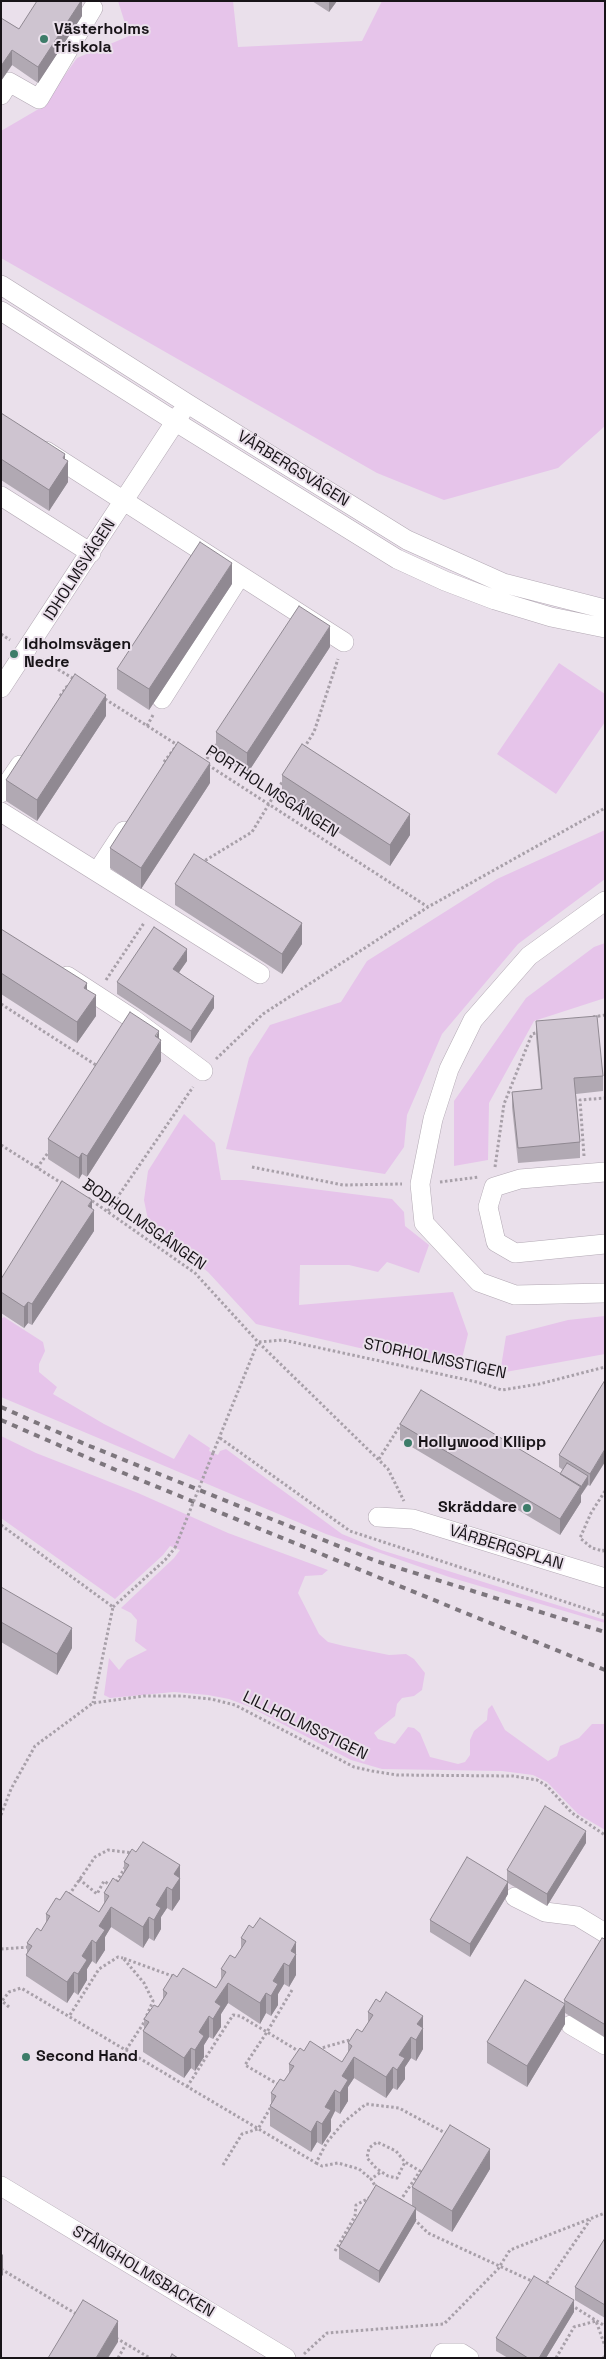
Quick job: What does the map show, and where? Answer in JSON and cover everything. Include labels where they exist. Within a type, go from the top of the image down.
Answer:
[{"type":"street","points":[[1,95],[9,82],[39,99],[93,8]]},
{"type":"street","name":"VÅRBERGSVÄGEN","points":[[1,285],[407,540],[503,583],[605,609]]},
{"type":"street","name":"VÅRBERGSVÄGEN","points":[[1,311],[397,560],[444,582],[495,600],[550,617],[605,628]]},
{"type":"street","name":"IDHOLMSVÄGEN","points":[[1,688],[188,404]]},
{"type":"street","name":"IDHOLMSVÄGEN","points":[[34,444],[240,576],[295,621],[344,642]]},
{"type":"street","points":[[1,496],[91,553]]},
{"type":"street","points":[[162,699],[240,576]]},
{"type":"street","points":[[1,792],[28,754]]},
{"type":"street","points":[[1,812],[260,974]]},
{"type":"street","points":[[97,872],[136,814]]},
{"type":"street","points":[[605,901],[529,956],[473,1020],[450,1070],[436,1110],[420,1184],[424,1223],[479,1282],[516,1294],[605,1293]]},
{"type":"street","points":[[51,966],[133,1018],[203,1071]]},
{"type":"street","points":[[123,1035],[133,1018]]},
{"type":"street","points":[[605,1172],[520,1179],[494,1187],[488,1207],[496,1242],[515,1253],[605,1244]]},
{"type":"street","name":"VÅRBERGSPLAN","points":[[378,1517],[413,1520],[605,1578]]},
{"type":"street","points":[[515,1896],[545,1912],[577,1916],[605,1933]]},
{"type":"street","points":[[571,2025],[605,2045]]},
{"type":"street","name":"STÅNGHOLMSBACKEN","points":[[1,2186],[286,2358]]},
{"type":"street","points":[[440,2358],[443,2353],[461,2353],[469,2358]]},
{"type":"path","points":[[1,634],[81,684]]},
{"type":"path","points":[[299,756],[314,732],[344,642]]},
{"type":"path","points":[[59,707],[60,696],[73,678]]},
{"type":"path","name":"PORTHOLMSGÅNGEN","points":[[97,694],[184,749]]},
{"type":"path","points":[[204,763],[221,739]]},
{"type":"path","points":[[163,772],[164,762],[177,745]]},
{"type":"path","name":"PORTHOLMSGÅNGEN","points":[[198,758],[428,907]]},
{"type":"path","points":[[192,868],[252,832],[288,772]]},
{"type":"path","points":[[108,1211],[203,1071],[263,1014],[428,907],[605,808]]},
{"type":"path","points":[[97,995],[143,923],[164,914]]},
{"type":"path","points":[[1,1004],[101,1069]]},
{"type":"path","points":[[586,1018],[605,1015]]},
{"type":"path","points":[[494,1175],[504,1104],[532,1034],[541,1032]]},
{"type":"path","points":[[585,1174],[580,1100],[605,1098]]},
{"type":"path","name":"BODHOLMSGÅNGEN","points":[[1,1145],[66,1185],[62,1192]]},
{"type":"path","points":[[37,1168],[51,1148]]},
{"type":"path","points":[[252,1167],[343,1185],[420,1184],[485,1176]]},
{"type":"path","name":"BODHOLMSGÅNGEN","points":[[86,1197],[195,1273],[258,1342],[388,1468],[413,1520]]},
{"type":"path","name":"STORHOLMSSTIGEN","points":[[258,1342],[283,1340],[477,1382],[502,1390],[539,1384],[605,1367]]},
{"type":"path","points":[[93,1703],[113,1607],[165,1560],[175,1548],[258,1342]]},
{"type":"path","points":[[379,1460],[402,1421]]},
{"type":"path","points":[[220,1438],[350,1531],[605,1615]]},
{"type":"path","points":[[605,1491],[591,1512],[580,1538],[592,1548],[603,1551],[605,1548]]},
{"type":"path","points":[[1,1525],[113,1607]]},
{"type":"path","name":"LILLHOLMSSTIGEN","points":[[1,1815],[11,1789],[35,1746],[93,1703],[144,1696],[211,1699],[235,1706],[354,1766],[372,1771],[396,1775],[523,1777],[537,1780],[547,1786],[572,1813],[605,1835]]},
{"type":"path","points":[[63,1904],[95,1857],[108,1850],[136,1854],[132,1859]]},
{"type":"path","points":[[79,1879],[97,1894],[104,1881],[113,1887],[127,1864]]},
{"type":"path","points":[[1,1948],[25,1948],[38,1945]]},
{"type":"path","points":[[70,2015],[99,1969],[118,1957],[181,1979]]},
{"type":"path","points":[[123,1958],[144,1983],[153,2001],[143,2024],[126,2050]]},
{"type":"path","points":[[9,2007],[2,2001],[9,1992],[21,1988],[70,2015],[316,2163],[322,2166],[338,2163],[359,2169],[371,2179],[379,2193],[356,2205],[355,2216],[336,2251]]},
{"type":"path","points":[[282,2087],[245,2065],[292,1990]]},
{"type":"path","points":[[187,2087],[233,2014],[240,2016],[303,2053],[298,2062]]},
{"type":"path","points":[[312,2050],[360,2037],[356,2044]]},
{"type":"path","points":[[277,2095],[287,2078]]},
{"type":"path","points":[[223,2165],[242,2134],[258,2129],[272,2104]]},
{"type":"path","points":[[316,2163],[327,2142],[344,2122],[366,2104],[399,2108],[450,2135]]},
{"type":"path","points":[[392,2200],[399,2204],[420,2171],[405,2162],[396,2151],[377,2142],[369,2148],[367,2158],[381,2172],[397,2178],[405,2162]]},
{"type":"path","points":[[371,2179],[381,2172]]},
{"type":"path","points":[[300,2358],[327,2333],[444,2324],[500,2265],[510,2250],[605,2214]]},
{"type":"path","points":[[410,2215],[428,2233],[500,2265],[551,2292]]},
{"type":"path","points":[[544,2288],[590,2220]]},
{"type":"path","points":[[1,2269],[84,2319]]},
{"type":"path","points":[[566,2302],[605,2326]]},
{"type":"path","points":[[596,2321],[605,2346]]},
{"type":"path","points":[[556,2358],[574,2327],[596,2321]]},
{"type":"path","points":[[109,2334],[150,2358]]},
{"type":"path","points":[[118,2358],[126,2344]]},
{"type":"shaded area","points":[[118,1],[233,1],[238,47],[362,41],[382,1],[605,1],[605,426],[558,468],[444,500],[377,473],[1,258],[1,131],[42,107],[77,58],[129,36]]},
{"type":"shaded area","points":[[559,663],[605,694],[605,722],[556,794],[497,754]]},
{"type":"shaded area","points":[[605,830],[605,879],[518,944],[442,1034],[407,1115],[404,1147],[385,1174],[226,1149],[249,1058],[270,1025],[341,1002],[367,961],[497,879]]},
{"type":"shaded area","points":[[605,943],[605,998],[534,1021],[489,1103],[488,1160],[454,1166],[454,1101],[526,998],[594,947]]},
{"type":"shaded area","points":[[184,1114],[215,1143],[221,1180],[242,1180],[392,1199],[404,1212],[405,1226],[429,1245],[419,1273],[387,1262],[378,1272],[349,1265],[300,1265],[299,1305],[453,1292],[468,1334],[459,1371],[256,1324],[208,1272],[149,1225],[144,1200],[148,1171]]},
{"type":"shaded area","points":[[605,1316],[605,1354],[500,1373],[506,1336],[568,1320]]},
{"type":"shaded area","points":[[4,1317],[43,1342],[45,1351],[39,1364],[39,1372],[57,1387],[53,1394],[104,1424],[174,1459],[189,1434],[210,1448],[209,1451],[218,1455],[220,1451],[226,1449],[342,1534],[381,1550],[605,1620],[605,1623],[449,1577],[326,1534],[1,1397],[1,1319]]},
{"type":"shaded area","points":[[1,1436],[36,1453],[138,1493],[228,1533],[328,1570],[322,1575],[305,1576],[298,1593],[319,1634],[328,1642],[344,1646],[389,1655],[406,1654],[414,1659],[425,1673],[422,1690],[414,1696],[402,1698],[397,1704],[395,1716],[374,1733],[378,1739],[395,1744],[408,1727],[414,1728],[420,1733],[430,1757],[458,1764],[465,1762],[470,1755],[470,1740],[474,1731],[487,1720],[488,1709],[492,1705],[505,1730],[548,1761],[557,1756],[560,1746],[579,1738],[592,1724],[605,1724],[605,1830],[578,1814],[547,1782],[533,1775],[502,1771],[382,1769],[351,1760],[250,1707],[229,1699],[174,1692],[110,1698],[104,1695],[109,1658],[119,1670],[127,1660],[147,1650],[135,1641],[137,1620],[131,1613],[121,1608],[180,1550],[170,1546],[163,1555],[115,1599],[1,1518]]},
{"type":"building","name":"Västerholms friskola","points":[[37,1],[81,1],[38,67],[12,50],[1,66],[1,18],[19,29]]},
{"type":"building","points":[[1,413],[65,454],[63,458],[68,461],[49,490],[1,459]]},
{"type":"building","points":[[200,542],[232,563],[149,689],[117,669]]},
{"type":"building","points":[[299,606],[330,626],[247,753],[216,732]]},
{"type":"building","points":[[75,674],[106,695],[37,800],[6,780]]},
{"type":"building","points":[[178,742],[210,763],[141,868],[110,848]]},
{"type":"building","points":[[302,744],[410,814],[390,845],[282,775]]},
{"type":"building","points":[[194,854],[302,923],[282,954],[175,884]]},
{"type":"building","points":[[154,927],[187,949],[173,969],[214,996],[191,1031],[117,982]]},
{"type":"building","points":[[1,929],[87,983],[84,988],[96,995],[77,1022],[1,973]]},
{"type":"building","points":[[130,1012],[159,1031],[155,1036],[161,1040],[87,1156],[82,1153],[79,1158],[48,1139]]},
{"type":"building","points":[[597,1016],[603,1076],[574,1078],[580,1142],[518,1148],[512,1092],[542,1089],[536,1021]]},
{"type":"building","points":[[62,1181],[92,1200],[88,1206],[94,1210],[32,1304],[28,1302],[24,1307],[1,1292],[1,1279]]},
{"type":"building","points":[[605,1380],[605,1449],[590,1474],[559,1455]]},
{"type":"building","points":[[421,1390],[581,1486],[560,1519],[400,1424]]},
{"type":"building","points":[[567,1463],[588,1476],[581,1487],[560,1474]]},
{"type":"building","points":[[1,1587],[72,1628],[57,1654],[1,1622]]},
{"type":"building","points":[[545,1806],[586,1831],[547,1894],[507,1870]]},
{"type":"building","points":[[143,1842],[180,1865],[174,1874],[180,1878],[172,1890],[167,1887],[156,1905],[161,1908],[154,1920],[149,1917],[143,1927],[111,1907],[99,1926],[105,1930],[96,1943],[92,1940],[82,1956],[87,1960],[78,1974],[74,1972],[67,1982],[26,1955],[32,1946],[27,1943],[37,1928],[41,1931],[50,1916],[46,1914],[56,1898],[60,1900],[66,1891],[99,1912],[109,1896],[104,1893],[113,1878],[118,1882],[129,1865],[124,1862],[132,1849],[136,1852]]},
{"type":"building","points":[[467,1857],[508,1882],[470,1944],[430,1920]]},
{"type":"building","points":[[260,1918],[296,1942],[291,1951],[296,1954],[289,1966],[284,1963],[273,1981],[278,1984],[271,1996],[266,1993],[260,2003],[228,1983],[215,2002],[221,2006],[213,2019],[209,2016],[199,2032],[204,2036],[195,2050],[191,2048],[184,2058],[143,2031],[149,2022],[144,2019],[154,2005],[158,2007],[167,1993],[163,1990],[173,1974],[177,1977],[183,1968],[216,1988],[226,1972],[221,1969],[230,1955],[235,1958],[246,1941],[241,1938],[249,1925],[253,1928]]},
{"type":"building","points":[[602,1938],[605,1939],[604,2024],[564,2000]]},
{"type":"building","points":[[525,1980],[565,2004],[527,2066],[487,2042]]},
{"type":"building","points":[[386,1992],[423,2016],[417,2024],[423,2028],[416,2040],[411,2037],[399,2055],[405,2058],[397,2070],[393,2067],[386,2077],[354,2057],[342,2076],[348,2080],[340,2093],[335,2090],[325,2107],[331,2110],[322,2124],[317,2121],[311,2132],[270,2106],[276,2096],[271,2093],[280,2079],[284,2081],[294,2066],[289,2064],[300,2048],[304,2051],[310,2041],[342,2062],[352,2046],[348,2043],[357,2029],[362,2032],[373,2015],[368,2012],[376,1999],[380,2002]]},
{"type":"building","points":[[450,2125],[490,2149],[452,2211],[412,2187]]},
{"type":"building","points":[[376,2185],[416,2208],[379,2271],[339,2247]]},
{"type":"building","points":[[605,2238],[605,2305],[575,2287]]},
{"type":"building","points":[[534,2276],[574,2300],[539,2358],[528,2358],[496,2338]]},
{"type":"building","points":[[83,2300],[118,2321],[96,2358],[48,2358]]},
{"type":"building","points":[[172,2354],[178,2358],[170,2358]]},
{"type":"railway","points":[[1,1407],[87,1445],[376,1561],[605,1632]]},
{"type":"railway","points":[[1,1420],[116,1470],[605,1670]]},
{"type":"place","name":"Västerholms friskola","points":[[44,39]]},
{"type":"place","name":"Idholmsvägen Nedre","points":[[14,654]]},
{"type":"place","name":"Hollywood Kllipp","points":[[408,1443]]},
{"type":"place","name":"Skräddare","points":[[527,1508]]},
{"type":"place","name":"Second Hand","points":[[26,2057]]}]
